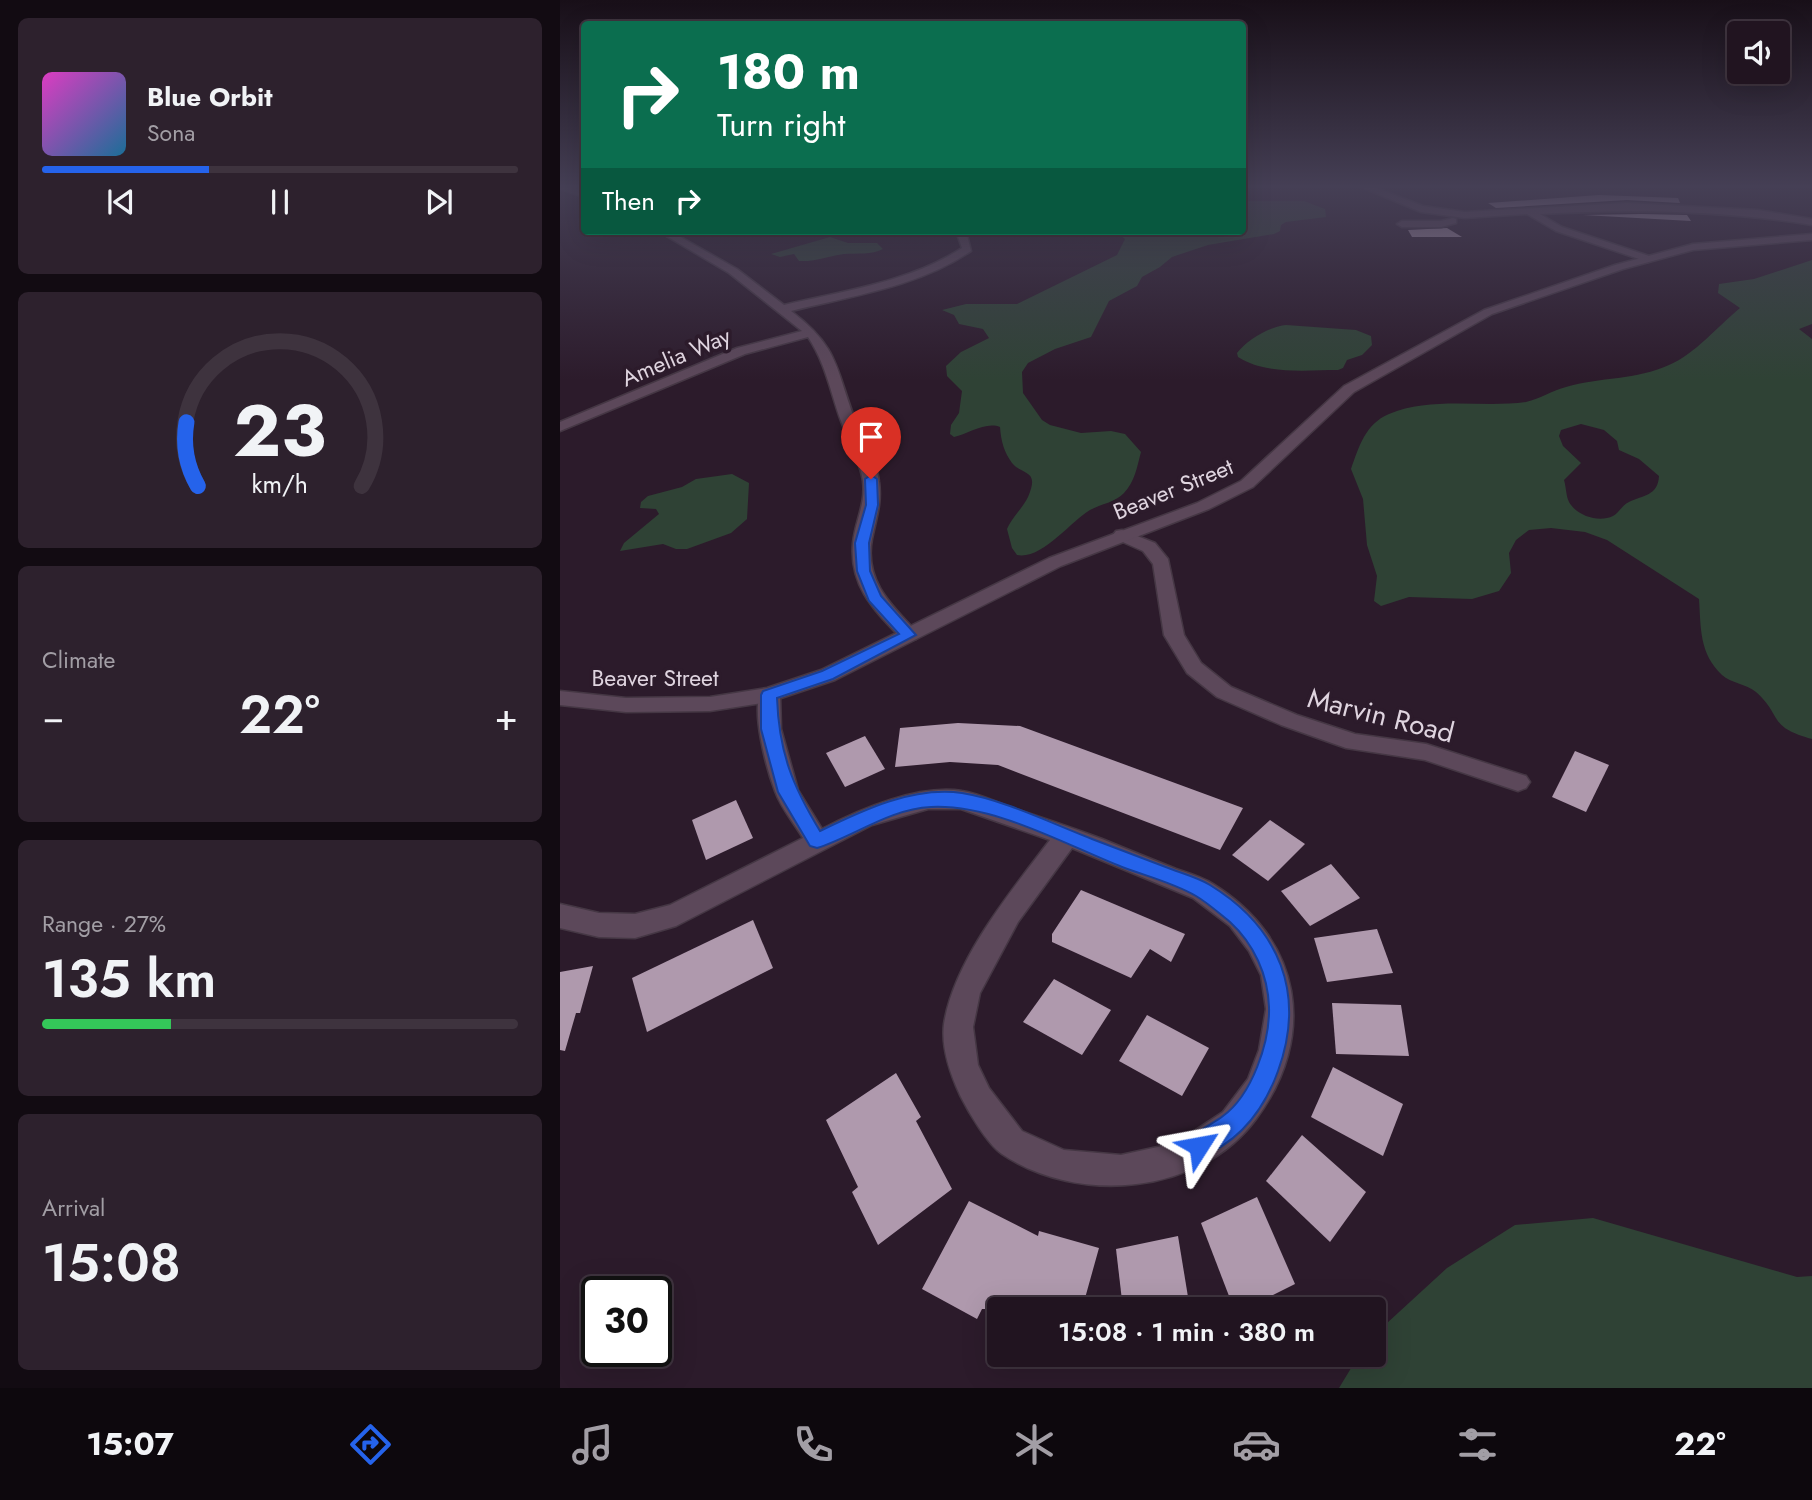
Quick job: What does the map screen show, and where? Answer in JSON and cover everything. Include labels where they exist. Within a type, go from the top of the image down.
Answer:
[{"type":"street","points":[[700,251],[721,262],[811,332],[835,375],[847,418],[871,479],[872,505],[862,543],[864,571],[874,598],[909,635]]},
{"type":"street","points":[[783,309],[910,275],[957,258],[965,251]]},
{"type":"street","points":[[1624,251],[1648,259]]},
{"type":"street","name":"Beaver Street","points":[[560,698],[626,705],[710,704],[769,695],[828,675],[1012,582],[1122,535],[1203,506],[1247,484],[1349,389],[1468,322],[1510,303],[1648,259],[1683,251]]},
{"type":"street","name":"Amelia Way","points":[[560,427],[741,351],[811,332]]},
{"type":"street","name":"Marvin Road","points":[[1122,535],[1149,547],[1162,563],[1174,635],[1194,668],[1224,692],[1289,720],[1354,742],[1426,752],[1518,782]]},
{"type":"street","points":[[769,695],[770,729],[787,792],[817,841]]},
{"type":"street","points":[[560,916],[599,925],[635,926],[676,915],[865,818],[928,800],[962,800],[1068,836],[1202,890],[1239,918],[1259,942],[1275,974],[1280,1009],[1275,1050],[1260,1088],[1234,1123],[1182,1158],[1121,1171],[1062,1166],[1010,1142],[978,1099],[963,1068],[958,1027],[967,990],[1009,914],[1068,836]]},
{"type":"green space","points":[[782,251],[879,251],[805,261],[799,261],[794,254],[780,257],[771,254]]},
{"type":"green space","points":[[1119,251],[1191,251],[1172,257],[1142,277],[1137,286],[1109,301],[1091,337],[1055,349],[1028,363],[1022,372],[1023,393],[1042,420],[1050,425],[1081,433],[1111,431],[1125,434],[1141,452],[1137,468],[1128,488],[1121,496],[1082,515],[1036,552],[1017,555],[1012,548],[1007,529],[1028,497],[1031,477],[1009,459],[1003,446],[1000,427],[983,427],[954,437],[950,434],[951,425],[959,413],[962,391],[947,376],[946,366],[961,352],[989,338],[983,329],[959,324],[954,315],[942,310],[966,304],[1017,304],[1117,255]]},
{"type":"green space","points":[[1812,260],[1812,324],[1799,329],[1812,339],[1812,739],[1788,730],[1756,692],[1726,678],[1714,667],[1703,640],[1699,599],[1607,540],[1585,532],[1551,528],[1529,530],[1516,540],[1509,553],[1511,573],[1499,591],[1472,599],[1409,597],[1381,606],[1374,601],[1377,576],[1367,545],[1363,499],[1351,469],[1364,437],[1381,418],[1422,405],[1526,402],[1561,388],[1657,370],[1688,354],[1740,308],[1718,293],[1719,284],[1754,279]],"holes":[[[1581,424],[1604,430],[1617,441],[1619,450],[1639,459],[1659,476],[1656,488],[1649,494],[1627,503],[1613,516],[1601,519],[1577,511],[1569,502],[1564,480],[1581,463],[1563,446],[1559,436],[1561,430]]]},
{"type":"green space","points":[[1286,325],[1356,330],[1371,336],[1372,345],[1362,355],[1347,360],[1343,368],[1338,370],[1274,369],[1249,363],[1238,357],[1237,353],[1253,339],[1273,328]]},
{"type":"green space","points":[[732,474],[749,483],[747,519],[731,533],[687,549],[676,549],[663,544],[620,551],[624,543],[659,514],[656,509],[640,508],[641,502],[648,496],[682,487],[696,479]]},
{"type":"green space","points":[[1593,1218],[1797,1277],[1812,1276],[1812,1388],[1339,1388],[1352,1367],[1386,1367],[1386,1324],[1447,1268],[1515,1225]]},
{"type":"building","points":[[958,723],[1020,726],[1243,808],[1220,850],[998,765],[950,762],[895,767],[900,728]]},
{"type":"building","points":[[865,736],[885,769],[845,787],[826,753]]},
{"type":"building","points":[[1575,751],[1609,765],[1586,812],[1552,797]]},
{"type":"building","points":[[736,800],[753,838],[706,860],[692,820]]},
{"type":"building","points":[[1270,820],[1305,844],[1268,881],[1232,855]]},
{"type":"building","points":[[1331,864],[1360,898],[1310,926],[1281,891]]},
{"type":"building","points":[[1081,890],[1185,934],[1171,962],[1150,949],[1131,978],[1052,942],[1052,934]]},
{"type":"building","points":[[753,920],[773,968],[647,1032],[632,978]]},
{"type":"building","points":[[1377,929],[1393,973],[1327,982],[1314,938]]},
{"type":"building","points":[[593,966],[580,1013],[576,1013],[565,1051],[560,1050],[560,972]]},
{"type":"building","points":[[1054,979],[1111,1010],[1082,1055],[1023,1022]]},
{"type":"building","points":[[1332,1003],[1401,1005],[1409,1056],[1336,1054]]},
{"type":"building","points":[[1147,1015],[1209,1048],[1182,1096],[1119,1061]]},
{"type":"building","points":[[1333,1067],[1403,1104],[1383,1156],[1311,1117]]},
{"type":"building","points":[[896,1073],[921,1117],[916,1121],[952,1189],[878,1245],[852,1192],[858,1187],[826,1120]]},
{"type":"building","points":[[1302,1135],[1366,1192],[1330,1242],[1266,1181]]},
{"type":"building","points":[[1257,1197],[1295,1284],[1269,1297],[1229,1297],[1201,1223]]},
{"type":"building","points":[[969,1201],[1038,1236],[1039,1231],[1099,1248],[1085,1297],[987,1297],[987,1309],[982,1309],[977,1319],[922,1289]]},
{"type":"building","points":[[1178,1236],[1188,1297],[1122,1297],[1116,1249]]},
{"type":"route","points":[[871,479],[872,505],[862,543],[864,571],[874,598],[909,635],[828,675],[769,695],[770,729],[787,792],[817,841],[865,818],[902,805],[928,800],[962,800],[1068,836],[1202,890],[1239,918],[1259,942],[1275,974],[1280,1009],[1275,1050],[1260,1088],[1234,1123],[1199,1146]]}]
